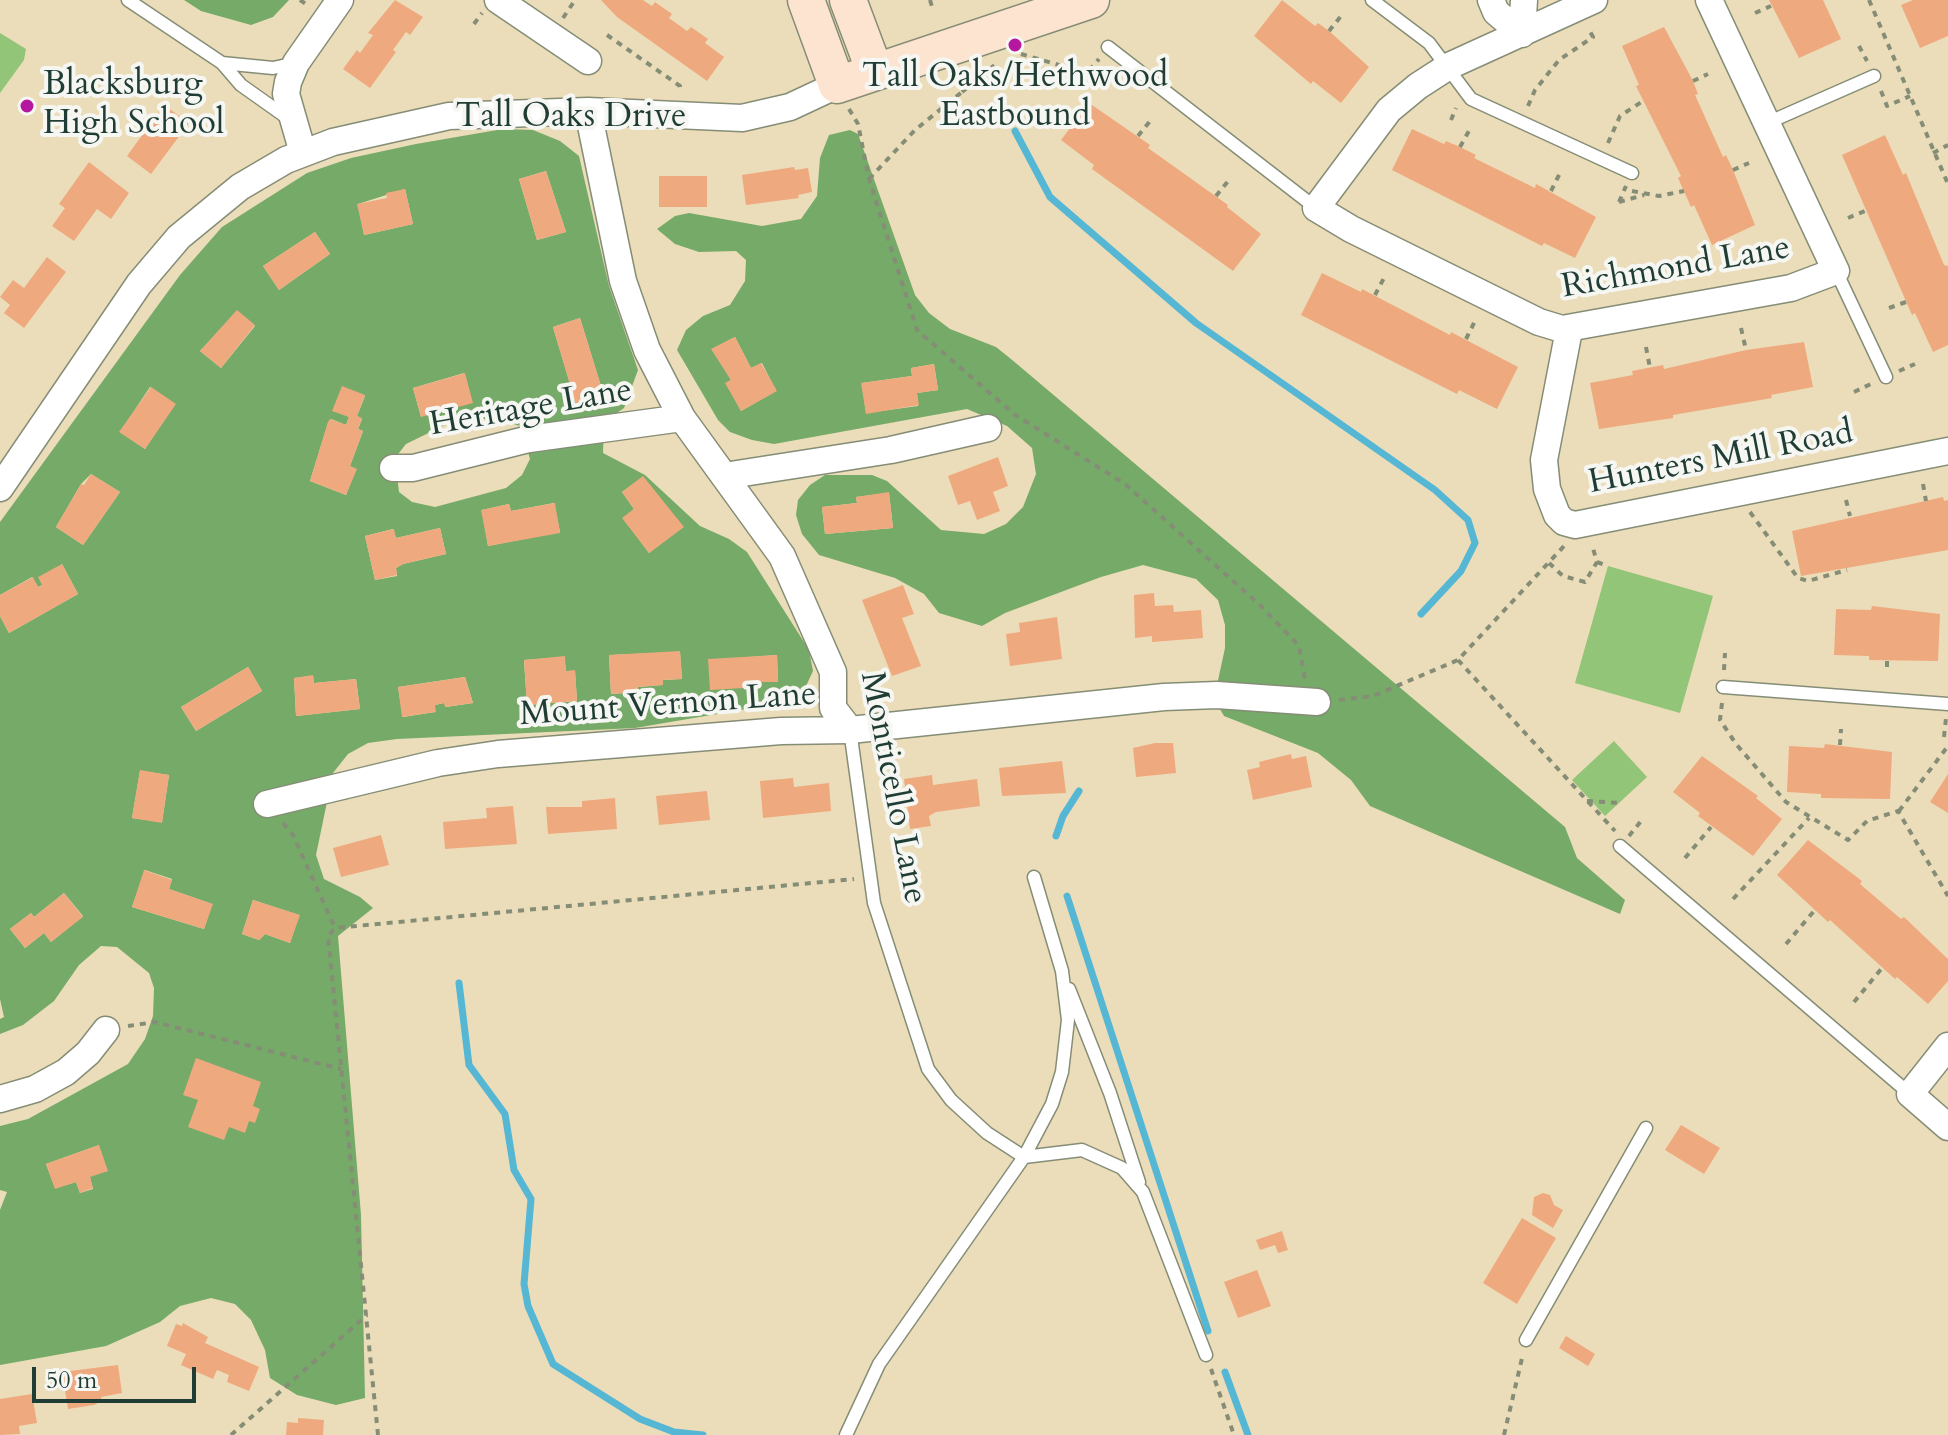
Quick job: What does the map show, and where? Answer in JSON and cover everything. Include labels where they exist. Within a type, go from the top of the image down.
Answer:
[{"type":"street","points":[[303,153],[286,94],[296,63],[340,0]]},
{"type":"street","points":[[498,0],[588,61]]},
{"type":"street","points":[[806,0],[837,85]]},
{"type":"street","points":[[848,0],[875,72]]},
{"type":"street","name":"Tall Oaks Drive","points":[[0,488],[139,284],[179,237],[240,187],[303,153],[387,129],[449,116],[588,111],[742,118],[790,107],[837,85],[1091,0]]},
{"type":"street","points":[[1491,0],[1496,12],[1522,34]]},
{"type":"street","points":[[1522,34],[1524,0]]},
{"type":"street","points":[[1316,208],[1389,110],[1449,66],[1594,0]]},
{"type":"street","name":"Richmond Lane","points":[[1316,208],[1351,229],[1539,322],[1569,330],[1791,288],[1836,271],[1709,0]]},
{"type":"street","name":"Monticello Lane","points":[[588,111],[632,310],[660,378],[682,418],[782,556],[833,672],[833,708],[850,730]]},
{"type":"street","name":"Hunters Mill Road","points":[[1569,330],[1544,460],[1544,475],[1557,515],[1564,522],[1585,523],[1948,451]]},
{"type":"street","name":"Heritage Lane","points":[[393,468],[413,468],[529,439],[682,418]]},
{"type":"street","points":[[724,476],[891,450],[988,428]]},
{"type":"street","name":"Mount Vernon Lane","points":[[267,804],[438,763],[498,754],[781,731],[850,730],[1164,697],[1217,695],[1317,702]]},
{"type":"street","points":[[0,1099],[35,1089],[66,1072],[88,1053],[106,1030]]},
{"type":"street","points":[[1948,1046],[1910,1094],[1948,1127]]},
{"type":"lane","points":[[128,0],[222,63],[241,85],[292,121]]},
{"type":"lane","points":[[1372,0],[1429,43],[1471,99],[1632,173]]},
{"type":"lane","name":"Richmond Lane","points":[[1108,47],[1316,208]]},
{"type":"lane","points":[[222,63],[273,68],[296,63]]},
{"type":"lane","points":[[1767,123],[1874,76]]},
{"type":"lane","name":"Richmond Lane","points":[[1836,271],[1886,377]]},
{"type":"lane","points":[[1723,687],[1948,704]]},
{"type":"lane","name":"Monticello Lane","points":[[850,730],[874,903],[928,1069],[951,1100],[987,1133],[1024,1157]]},
{"type":"lane","points":[[1620,846],[1910,1094]]},
{"type":"lane","points":[[1034,877],[1062,971],[1206,1355]]},
{"type":"lane","points":[[846,1435],[879,1364],[1024,1157],[1052,1104],[1062,1072],[1068,1020],[1062,971]]},
{"type":"lane","points":[[1526,1340],[1646,1128]]},
{"type":"lane","points":[[1024,1157],[1082,1150],[1122,1168],[1143,1192]]},
{"type":"path","points":[[567,11],[575,0]]},
{"type":"path","points":[[930,0],[933,10]]},
{"type":"path","points":[[1869,0],[1948,184]]},
{"type":"path","points":[[1755,13],[1771,6]]},
{"type":"path","points":[[1329,31],[1341,16]]},
{"type":"path","points":[[607,35],[680,86]]},
{"type":"path","points":[[1535,90],[1559,60],[1593,37]]},
{"type":"path","points":[[869,179],[915,130],[1011,52],[1087,73]]},
{"type":"path","points":[[1693,81],[1708,74]]},
{"type":"path","points":[[958,82],[962,92]]},
{"type":"path","points":[[1887,106],[1910,96]]},
{"type":"path","points":[[1615,128],[1620,116],[1643,101]]},
{"type":"path","points":[[1138,136],[1150,121]]},
{"type":"path","points":[[858,124],[869,179],[917,330],[1014,414],[1125,484],[1261,606],[1299,646],[1301,670],[1317,702],[1373,696],[1458,660],[1585,523]]},
{"type":"path","points":[[1460,147],[1470,129]]},
{"type":"path","points":[[1933,153],[1948,145]]},
{"type":"path","points":[[1733,170],[1749,163]]},
{"type":"path","points":[[1551,191],[1560,173]]},
{"type":"path","points":[[1216,196],[1229,180]]},
{"type":"path","points":[[1629,189],[1644,195]]},
{"type":"path","points":[[1619,202],[1644,195],[1684,191]]},
{"type":"path","points":[[1848,218],[1865,211]]},
{"type":"path","points":[[1375,295],[1385,276]]},
{"type":"path","points":[[1889,308],[1906,302]]},
{"type":"path","points":[[1466,339],[1475,321]]},
{"type":"path","points":[[1741,328],[1746,350]]},
{"type":"path","points":[[1646,347],[1650,368]]},
{"type":"path","points":[[1923,484],[1926,501]]},
{"type":"path","points":[[1846,500],[1850,516]]},
{"type":"path","points":[[1747,503],[1751,515],[1798,578],[1808,581],[1847,570]]},
{"type":"path","points":[[1548,563],[1563,576],[1585,582],[1597,562],[1594,552]]},
{"type":"path","points":[[1597,562],[1608,566]]},
{"type":"path","points":[[1458,660],[1621,837],[1620,846]]},
{"type":"path","points":[[1720,720],[1771,786],[1809,818],[1848,840],[1867,821],[1898,811],[1948,746]]},
{"type":"path","points":[[1840,745],[1841,729]]},
{"type":"path","points":[[1587,801],[1620,803]]},
{"type":"path","points":[[1898,811],[1948,896]]},
{"type":"path","points":[[1733,899],[1783,842],[1809,818]]},
{"type":"path","points":[[1685,858],[1711,827]]},
{"type":"path","points":[[293,835],[335,928]]},
{"type":"path","points":[[378,1435],[328,936],[335,928],[862,878]]},
{"type":"path","points":[[1786,944],[1814,911]]},
{"type":"path","points":[[1854,1002],[1882,968]]},
{"type":"path","points":[[155,1022],[341,1069]]},
{"type":"path","points":[[231,1435],[368,1315]]},
{"type":"path","points":[[1504,1435],[1526,1340]]},
{"type":"path","points":[[1206,1355],[1234,1435]]},
{"type":"green space","points":[[184,0],[289,0],[273,17],[251,25],[201,11]]},
{"type":"green space","points":[[0,33],[26,49],[24,60],[0,93]]},
{"type":"green space","points":[[503,129],[533,130],[560,141],[579,156],[609,286],[638,370],[624,408],[604,422],[603,453],[645,475],[700,526],[729,539],[747,552],[809,650],[813,671],[801,697],[770,705],[635,728],[368,743],[348,754],[333,773],[316,855],[324,879],[360,897],[373,908],[338,936],[361,1215],[365,1398],[336,1405],[297,1395],[270,1378],[265,1350],[251,1320],[235,1304],[211,1298],[180,1306],[160,1322],[106,1346],[0,1365],[0,1210],[7,1192],[0,1190],[0,1126],[28,1119],[128,1064],[145,1039],[153,1016],[154,988],[149,973],[117,947],[101,946],[79,965],[54,1001],[23,1025],[0,1034],[0,1019],[4,1017],[0,999],[0,616],[9,633],[78,594],[62,564],[38,587],[32,577],[0,595],[0,522],[180,275],[222,227],[307,173],[351,158]],"holes":[[[546,171],[566,232],[537,240],[519,179]],[[405,189],[413,224],[364,235],[358,204]],[[315,232],[330,254],[279,290],[263,266]],[[237,311],[255,326],[221,368],[200,351]],[[580,318],[604,396],[576,404],[553,327]],[[464,373],[421,417],[413,388]],[[150,387],[175,404],[145,449],[120,432]],[[365,396],[357,416],[362,419],[358,429],[363,431],[350,466],[356,469],[346,495],[310,481],[328,423],[331,419],[346,425],[349,417],[333,410]],[[494,418],[520,426],[530,459],[522,475],[506,488],[435,507],[412,502],[399,492],[395,458],[406,444],[449,423]],[[91,474],[120,492],[83,545],[56,527],[81,484]],[[643,477],[683,527],[649,553],[623,518],[634,509],[622,492]],[[554,503],[560,532],[488,546],[482,510],[509,504],[511,511]],[[440,528],[446,554],[403,564],[396,568],[397,576],[375,580],[365,536],[393,529],[396,538]],[[680,652],[682,679],[663,680],[662,685],[638,687],[638,692],[611,694],[609,655]],[[777,655],[778,682],[744,682],[744,688],[708,660]],[[564,657],[566,671],[575,671],[577,701],[527,705],[524,660]],[[248,667],[262,691],[196,731],[181,707]],[[313,676],[315,693],[315,683],[356,679],[360,709],[296,716],[294,678]],[[465,677],[473,703],[446,707],[444,703],[435,705],[435,712],[403,717],[398,687]],[[140,771],[169,775],[162,822],[132,818]],[[145,870],[172,879],[169,889],[212,904],[204,929],[132,907]],[[64,893],[83,916],[51,942],[44,933],[25,948],[10,929],[31,913],[34,917]],[[253,900],[299,915],[290,943],[265,934],[259,940],[242,934]],[[99,1145],[90,1177],[93,1189],[80,1193],[76,1182],[55,1188],[46,1164]]]},
{"type":"green space","points":[[850,130],[858,134],[915,295],[929,313],[950,329],[996,347],[1011,359],[1565,827],[1577,858],[1625,900],[1620,914],[1370,806],[1351,780],[1318,753],[1224,716],[1214,699],[1225,648],[1225,625],[1218,600],[1196,579],[1143,565],[1101,577],[1005,613],[982,626],[939,613],[924,594],[895,578],[819,555],[802,534],[796,515],[798,500],[810,485],[825,475],[872,475],[887,481],[941,530],[984,534],[1006,524],[1023,507],[1036,474],[1032,448],[1007,426],[967,409],[774,444],[730,432],[718,420],[677,350],[686,330],[703,316],[730,305],[745,281],[746,260],[736,251],[699,252],[675,244],[657,229],[675,216],[689,213],[762,226],[801,219],[817,196],[820,158],[829,135]],"holes":[[[735,337],[751,368],[762,363],[776,391],[741,411],[726,383],[731,380],[712,349]],[[934,364],[938,390],[917,393],[918,406],[866,413],[862,383],[912,376],[911,368]],[[889,493],[893,528],[825,534],[822,507],[857,503],[856,497]]]},
{"type":"green space","points":[[1608,566],[1713,596],[1680,713],[1575,683]]},
{"type":"green space","points":[[1614,741],[1647,777],[1605,816],[1572,780]]},
{"type":"building","points":[[395,0],[423,17],[410,35],[406,32],[393,50],[396,52],[370,88],[343,69],[357,50],[360,53],[373,35],[368,33]]},
{"type":"building","points":[[601,0],[643,0],[652,6],[655,2],[672,14],[669,18],[687,31],[691,27],[708,39],[705,43],[724,57],[707,81],[617,17]]},
{"type":"building","points":[[1282,0],[1315,26],[1318,23],[1329,31],[1369,67],[1341,103],[1313,81],[1311,84],[1254,36]]},
{"type":"building","points":[[1769,0],[1823,0],[1841,39],[1799,58]]},
{"type":"building","points":[[1913,0],[1948,0],[1948,36],[1920,48],[1901,5]]},
{"type":"building","points":[[1664,27],[1693,81],[1698,94],[1695,95],[1723,157],[1726,155],[1733,170],[1755,225],[1712,245],[1694,205],[1691,207],[1678,178],[1681,176],[1636,86],[1639,85],[1622,46]]},
{"type":"building","points":[[1089,103],[1150,145],[1148,148],[1228,205],[1261,234],[1233,271],[1092,169],[1094,165],[1061,140]]},
{"type":"building","points":[[164,105],[189,123],[151,174],[127,156]]},
{"type":"building","points":[[1412,129],[1444,144],[1446,141],[1460,147],[1476,155],[1474,158],[1535,188],[1536,184],[1596,217],[1575,258],[1544,243],[1542,246],[1392,170]]},
{"type":"building","points":[[1885,135],[1903,175],[1906,173],[1944,265],[1948,266],[1948,345],[1933,352],[1915,313],[1912,315],[1842,155]]},
{"type":"building","points":[[89,162],[129,193],[111,219],[97,209],[74,241],[52,226],[65,208],[59,204]]},
{"type":"building","points":[[794,167],[795,170],[808,168],[812,192],[798,195],[799,198],[746,205],[742,175]]},
{"type":"building","points":[[546,171],[566,232],[537,240],[519,179]]},
{"type":"building","points":[[659,176],[707,176],[707,207],[659,207]]},
{"type":"building","points":[[405,189],[413,224],[364,235],[357,204],[387,198],[386,193]]},
{"type":"building","points":[[315,232],[330,254],[279,290],[263,266]]},
{"type":"building","points":[[47,257],[66,272],[24,328],[4,313],[10,305],[0,297],[13,280],[24,288]]},
{"type":"building","points":[[1322,273],[1361,292],[1362,289],[1518,367],[1497,409],[1459,390],[1457,394],[1301,315]]},
{"type":"building","points":[[237,310],[255,325],[221,368],[200,351]]},
{"type":"building","points":[[580,318],[604,396],[576,405],[553,327]]},
{"type":"building","points":[[735,337],[751,368],[761,363],[777,391],[741,411],[725,383],[731,380],[711,349]]},
{"type":"building","points":[[1804,342],[1813,387],[1771,395],[1772,398],[1673,415],[1673,418],[1599,429],[1590,383],[1633,375],[1632,371],[1663,365],[1664,369],[1746,350]]},
{"type":"building","points":[[934,364],[938,390],[917,393],[919,405],[866,414],[861,383],[912,376],[911,368]]},
{"type":"building","points":[[465,373],[473,403],[421,417],[413,388]]},
{"type":"building","points":[[342,386],[365,395],[357,416],[362,418],[358,429],[363,431],[350,466],[357,469],[346,495],[310,481],[328,422],[330,419],[346,425],[349,417],[332,411]]},
{"type":"building","points":[[151,387],[176,404],[145,449],[119,432]]},
{"type":"building","points":[[998,457],[1008,486],[993,492],[1000,511],[977,520],[970,501],[958,505],[948,476]]},
{"type":"building","points":[[91,474],[120,492],[83,545],[56,527],[81,484],[84,485]]},
{"type":"building","points":[[643,476],[684,527],[649,553],[622,518],[634,509],[622,492]]},
{"type":"building","points":[[889,492],[893,528],[825,534],[822,507],[857,503],[856,497]]},
{"type":"building","points":[[1943,497],[1944,501],[1948,500],[1948,550],[1801,576],[1792,531]]},
{"type":"building","points":[[555,503],[560,533],[488,546],[481,510],[509,504],[511,511]]},
{"type":"building","points":[[440,528],[446,554],[403,564],[396,568],[397,575],[375,580],[365,536],[394,529],[396,538]]},
{"type":"building","points":[[62,564],[78,594],[9,633],[0,616],[0,595],[33,577],[38,587],[42,585],[38,577]]},
{"type":"building","points":[[903,585],[914,614],[902,618],[921,666],[892,676],[862,600]]},
{"type":"building","points":[[1154,593],[1155,606],[1173,605],[1174,612],[1201,610],[1203,638],[1152,642],[1152,636],[1135,638],[1134,595]]},
{"type":"building","points":[[1872,606],[1940,614],[1938,661],[1869,660],[1869,656],[1834,655],[1836,609],[1871,610]]},
{"type":"building","points":[[1057,617],[1062,659],[1010,666],[1006,634],[1020,632],[1019,623]]},
{"type":"building","points":[[680,651],[682,679],[663,680],[663,685],[638,687],[639,692],[611,694],[609,655]]},
{"type":"building","points":[[777,655],[778,682],[744,682],[744,688],[710,690],[708,659]]},
{"type":"building","points":[[565,656],[566,671],[575,670],[577,701],[527,705],[524,660]]},
{"type":"building","points":[[248,667],[262,691],[196,731],[181,707]]},
{"type":"building","points":[[313,675],[314,683],[356,679],[360,709],[296,716],[294,678]]},
{"type":"building","points":[[465,677],[473,703],[445,707],[444,703],[435,705],[436,712],[402,717],[398,687]]},
{"type":"building","points":[[1173,743],[1176,773],[1136,777],[1133,748]]},
{"type":"building","points":[[1825,744],[1892,752],[1890,799],[1821,798],[1821,794],[1787,792],[1789,746],[1824,748]]},
{"type":"building","points":[[1291,754],[1292,759],[1306,756],[1312,787],[1253,800],[1247,770],[1260,767],[1259,762]]},
{"type":"building","points":[[1702,756],[1758,796],[1756,798],[1782,819],[1753,856],[1698,816],[1700,813],[1673,792]]},
{"type":"building","points":[[1062,761],[1066,793],[1002,796],[999,768]]},
{"type":"building","points":[[140,770],[169,775],[162,823],[132,818]]},
{"type":"building","points":[[1948,774],[1948,813],[1930,802]]},
{"type":"building","points":[[932,775],[933,785],[977,779],[980,806],[936,812],[929,816],[931,826],[910,829],[904,779]]},
{"type":"building","points":[[793,778],[794,787],[829,783],[831,811],[763,818],[760,781]]},
{"type":"building","points":[[707,791],[710,820],[659,825],[656,796]]},
{"type":"building","points":[[615,798],[617,829],[548,834],[546,807],[582,807],[582,801]]},
{"type":"building","points":[[513,806],[517,844],[445,849],[443,822],[487,818],[486,808]]},
{"type":"building","points":[[381,835],[389,865],[341,877],[333,848]]},
{"type":"building","points":[[1808,840],[1862,881],[1860,884],[1901,919],[1904,917],[1948,959],[1948,981],[1928,1004],[1897,977],[1895,979],[1830,920],[1828,922],[1777,875]]},
{"type":"building","points":[[144,870],[172,880],[169,889],[213,904],[204,929],[132,907]]},
{"type":"building","points":[[64,893],[83,917],[51,942],[44,933],[25,948],[10,929],[31,913],[34,917]]},
{"type":"building","points":[[253,900],[300,915],[290,943],[265,934],[259,940],[242,934]]},
{"type":"building","points":[[196,1058],[261,1082],[253,1106],[260,1109],[255,1123],[249,1121],[245,1133],[229,1127],[224,1140],[188,1127],[198,1100],[183,1095]]},
{"type":"building","points":[[1681,1125],[1720,1148],[1704,1174],[1665,1150]]},
{"type":"building","points":[[99,1145],[108,1171],[90,1177],[93,1188],[80,1193],[76,1182],[55,1189],[46,1164]]},
{"type":"building","points":[[1543,1193],[1550,1195],[1554,1205],[1563,1210],[1553,1228],[1532,1215],[1534,1197]]},
{"type":"building","points":[[1522,1218],[1556,1238],[1517,1304],[1483,1283]]},
{"type":"building","points":[[1282,1231],[1288,1250],[1278,1253],[1275,1245],[1260,1250],[1256,1240]]},
{"type":"building","points":[[1257,1270],[1271,1306],[1238,1318],[1224,1282]]},
{"type":"building","points":[[183,1323],[208,1337],[205,1343],[259,1367],[249,1391],[227,1382],[229,1375],[217,1370],[213,1379],[181,1365],[186,1354],[167,1346],[176,1324],[182,1326]]},
{"type":"building","points":[[1566,1336],[1595,1354],[1588,1366],[1559,1348]]},
{"type":"building","points":[[118,1365],[122,1393],[101,1397],[102,1401],[94,1405],[68,1409],[62,1372]]},
{"type":"building","points":[[32,1394],[37,1423],[19,1426],[20,1434],[0,1435],[0,1399]]},
{"type":"building","points":[[298,1418],[324,1420],[323,1435],[286,1435],[287,1422],[298,1423]]},
{"type":"waterway","points":[[1015,131],[1050,197],[1196,323],[1435,490],[1468,520],[1475,543],[1461,571],[1421,614]]},
{"type":"waterway","points":[[1056,836],[1063,816],[1079,791]]},
{"type":"waterway","points":[[1067,896],[1208,1331]]},
{"type":"waterway","points":[[459,983],[469,1065],[505,1114],[514,1170],[531,1199],[524,1284],[528,1306],[553,1364],[640,1419],[674,1432],[703,1435]]},
{"type":"waterway","points":[[1225,1372],[1248,1435]]},
{"type":"place","name":"Tall Oaks/Hethwood Eastbound","points":[[1015,45]]},
{"type":"place","name":"Blacksburg High School","points":[[27,106]]}]
